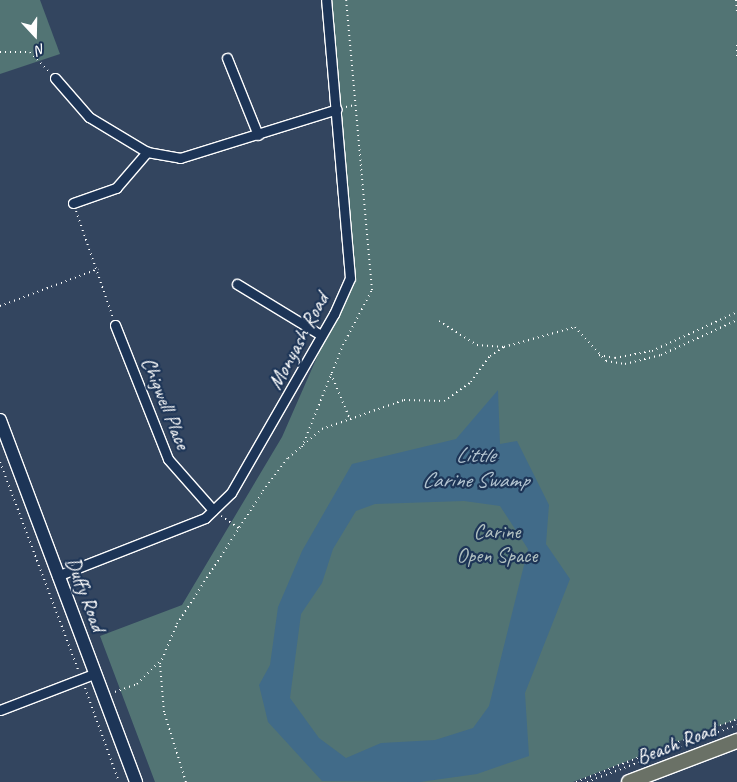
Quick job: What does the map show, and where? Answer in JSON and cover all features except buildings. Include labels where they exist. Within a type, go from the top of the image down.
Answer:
[{"type":"main road","name":"Duffy Road","points":[[0,420],[57,576],[136,782]]},
{"type":"main road","name":"Beach Road","points":[[629,782],[737,741]]},
{"type":"street","name":"Monyash Road","points":[[57,576],[185,527],[213,510],[231,493],[255,454],[321,335],[350,278],[337,109],[326,0]]},
{"type":"street","points":[[227,58],[258,136]]},
{"type":"street","points":[[55,78],[89,116],[147,152],[180,158],[258,136],[337,109]]},
{"type":"street","points":[[73,203],[116,188],[147,152]]},
{"type":"street","points":[[237,284],[321,335]]},
{"type":"street","name":"Chigwell Place","points":[[115,325],[168,459],[213,510]]},
{"type":"street","points":[[0,710],[94,674]]},
{"type":"path","points":[[736,0],[737,12]]},
{"type":"path","points":[[737,45],[737,57]]},
{"type":"path","points":[[0,52],[30,52],[55,78]]},
{"type":"path","points":[[73,203],[98,269],[115,325]]},
{"type":"path","points":[[0,306],[98,269]]},
{"type":"path","points":[[597,354],[615,358],[652,351],[737,312]]},
{"type":"path","points":[[103,696],[137,684],[161,660],[177,624],[288,458],[322,429],[404,400],[444,401],[471,382],[490,356],[504,347],[575,327],[582,332],[597,354],[606,361],[625,364],[661,355],[737,320]]},
{"type":"path","points":[[439,321],[477,345],[504,347]]},
{"type":"path","points":[[331,374],[349,418]]},
{"type":"path","points":[[430,395],[430,400]]},
{"type":"path","points":[[0,462],[119,782]]},
{"type":"path","points":[[213,510],[240,529]]},
{"type":"path","points":[[161,660],[164,712],[186,782]]},
{"type":"path","points":[[576,782],[737,719]]},
{"type":"path","points":[[587,782],[737,725]]},
{"type":"green space","points":[[0,0],[40,0],[60,54],[0,74]]},
{"type":"green space","name":"Carine Open Space","points":[[330,0],[737,0],[737,719],[573,782],[155,782],[100,636],[182,605],[282,437],[353,275]]},
{"type":"water","name":"Little Carine Swamp","points":[[498,390],[500,444],[517,441],[549,505],[546,544],[570,579],[525,693],[529,756],[477,774],[420,782],[322,781],[268,722],[259,685],[270,665],[278,607],[302,551],[352,464],[456,439]],"holes":[[[464,501],[500,506],[528,549],[489,706],[473,728],[435,740],[381,743],[346,758],[319,738],[290,698],[301,614],[322,583],[333,549],[356,511],[375,504]]]}]
